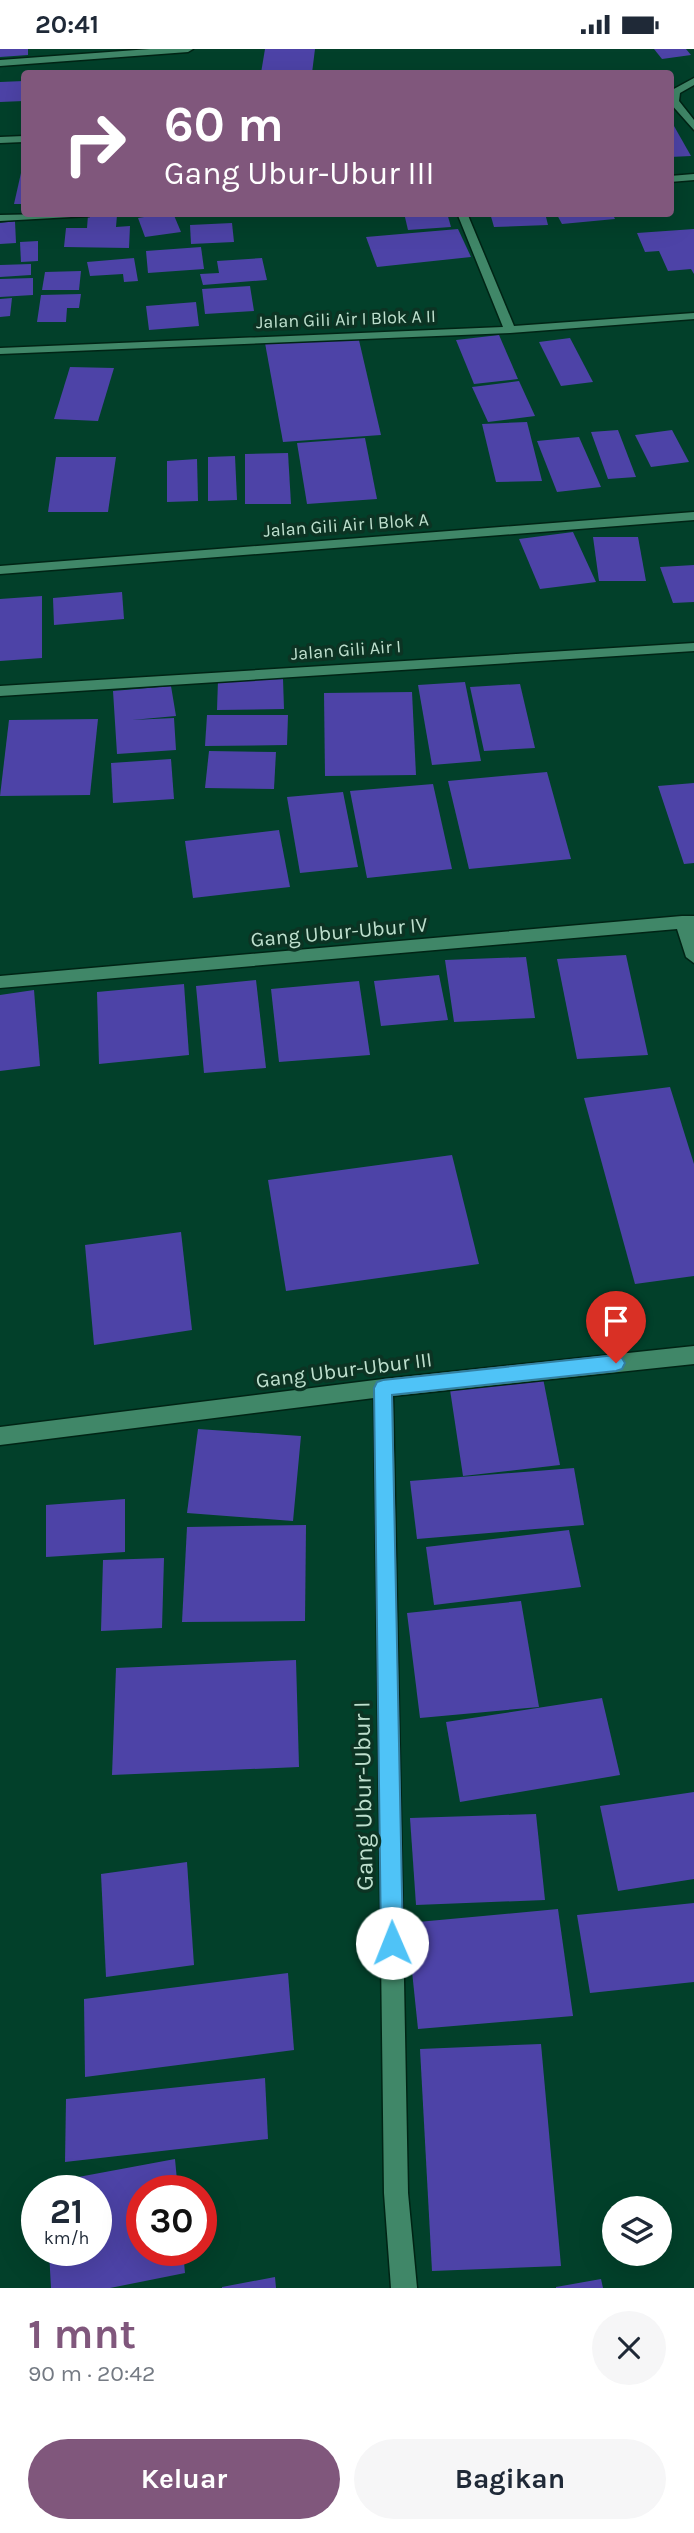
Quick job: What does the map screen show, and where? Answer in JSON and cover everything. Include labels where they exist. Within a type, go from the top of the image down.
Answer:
[{"type":"street","points":[[0,63],[188,49]]},
{"type":"street","points":[[694,81],[675,92],[674,101],[694,127]]},
{"type":"street","points":[[0,140],[21,139]]},
{"type":"street","points":[[674,179],[694,177]]},
{"type":"street","points":[[0,218],[21,217]]},
{"type":"street","points":[[464,217],[510,330]]},
{"type":"street","name":"Jalan Gili Air I Blok A II","points":[[0,351],[510,330],[694,316]]},
{"type":"street","name":"Jalan Gili Air I Blok A","points":[[0,570],[694,516]]},
{"type":"street","name":"Jalan Gili Air I","points":[[0,691],[694,647]]},
{"type":"street","name":"Gang Ubur-Ubur IV","points":[[0,982],[688,922],[694,957]]},
{"type":"street","name":"Gang Ubur-Ubur III","points":[[0,1436],[383,1388],[694,1355]]},
{"type":"street","name":"Gang Ubur-Ubur I","points":[[383,1388],[396,2179],[404,2288]]},
{"type":"building","points":[[0,49],[28,49],[28,55],[0,57]]},
{"type":"building","points":[[265,49],[315,49],[312,70],[262,70]]},
{"type":"building","points":[[654,49],[686,49],[691,55],[662,59]]},
{"type":"building","points":[[21,81],[21,101],[0,102],[0,82]]},
{"type":"building","points":[[674,126],[691,156],[674,157]]},
{"type":"building","points":[[21,173],[21,204],[14,204]]},
{"type":"building","points":[[88,217],[117,217],[116,227],[130,226],[129,248],[64,247],[66,228],[87,228]]},
{"type":"building","points":[[175,217],[181,232],[145,237],[138,218]]},
{"type":"building","points":[[405,217],[448,217],[451,227],[408,230]]},
{"type":"building","points":[[491,217],[546,217],[548,225],[494,227]]},
{"type":"building","points":[[558,217],[615,219],[562,224]]},
{"type":"building","points":[[15,221],[16,243],[0,244],[0,223]]},
{"type":"building","points":[[232,223],[234,242],[191,244],[190,225]]},
{"type":"building","points":[[458,229],[471,257],[377,267],[366,237]]},
{"type":"building","points":[[694,229],[694,274],[691,269],[668,271],[659,251],[645,252],[637,233]]},
{"type":"building","points":[[38,241],[38,261],[21,262],[20,242]]},
{"type":"building","points":[[201,247],[204,269],[148,273],[146,251]]},
{"type":"building","points":[[134,258],[138,281],[124,282],[123,274],[90,276],[87,262]]},
{"type":"building","points":[[262,258],[267,280],[203,285],[200,274],[219,273],[217,261]]},
{"type":"building","points":[[31,264],[31,275],[0,277],[0,265]]},
{"type":"building","points":[[81,271],[79,290],[42,290],[45,272]]},
{"type":"building","points":[[33,278],[33,295],[0,297],[0,279]]},
{"type":"building","points":[[250,286],[254,311],[205,314],[202,289]]},
{"type":"building","points":[[81,294],[79,308],[67,308],[66,322],[37,322],[41,295]]},
{"type":"building","points":[[12,298],[10,316],[0,317],[0,299]]},
{"type":"building","points":[[196,302],[199,326],[149,330],[146,306]]},
{"type":"building","points":[[499,335],[518,379],[474,384],[456,340]]},
{"type":"building","points":[[358,336],[381,435],[283,442],[265,343]]},
{"type":"building","points":[[570,338],[593,382],[561,386],[539,342]]},
{"type":"building","points":[[70,367],[114,368],[98,421],[54,419]]},
{"type":"building","points":[[519,381],[535,416],[488,422],[472,387]]},
{"type":"building","points":[[527,422],[542,481],[496,482],[482,424]]},
{"type":"building","points":[[618,430],[636,477],[608,479],[591,432]]},
{"type":"building","points":[[672,430],[689,462],[651,467],[635,435]]},
{"type":"building","points":[[579,437],[601,487],[557,492],[537,441]]},
{"type":"building","points":[[365,438],[377,499],[307,504],[297,443]]},
{"type":"building","points":[[288,453],[291,504],[245,504],[245,454]]},
{"type":"building","points":[[235,456],[237,500],[208,501],[208,457]]},
{"type":"building","points":[[56,457],[116,457],[108,512],[48,512]]},
{"type":"building","points":[[197,459],[198,501],[167,502],[167,461]]},
{"type":"building","points":[[573,532],[596,582],[540,589],[519,539]]},
{"type":"building","points":[[593,537],[638,537],[646,581],[599,581]]},
{"type":"building","points":[[694,565],[694,602],[673,603],[660,567]]},
{"type":"building","points":[[122,592],[124,619],[54,625],[53,598]]},
{"type":"building","points":[[42,596],[42,658],[0,661],[0,599]]},
{"type":"building","points":[[283,679],[284,709],[217,710],[218,680]]},
{"type":"building","points":[[465,682],[481,761],[432,765],[418,685]]},
{"type":"building","points":[[520,684],[535,748],[484,751],[470,687]]},
{"type":"building","points":[[171,686],[176,716],[132,720],[174,718],[176,750],[117,754],[113,691]]},
{"type":"building","points":[[412,692],[416,775],[325,776],[324,693]]},
{"type":"building","points":[[207,715],[288,715],[287,745],[205,746]]},
{"type":"building","points":[[98,719],[90,795],[0,796],[9,720]]},
{"type":"building","points":[[209,751],[276,752],[274,789],[205,788]]},
{"type":"building","points":[[171,759],[174,799],[113,803],[111,763]]},
{"type":"building","points":[[547,772],[571,859],[469,869],[448,781]]},
{"type":"building","points":[[694,783],[694,863],[684,864],[658,786]]},
{"type":"building","points":[[433,784],[452,869],[367,878],[350,791]]},
{"type":"building","points":[[343,792],[358,867],[300,873],[287,797]]},
{"type":"building","points":[[279,830],[290,887],[193,898],[185,841]]},
{"type":"building","points":[[626,955],[648,1055],[577,1059],[557,959]]},
{"type":"building","points":[[526,957],[535,1018],[454,1022],[445,960]]},
{"type":"building","points":[[439,975],[448,1020],[381,1026],[374,981]]},
{"type":"building","points":[[256,980],[266,1068],[204,1073],[196,986]]},
{"type":"building","points":[[359,981],[370,1055],[279,1062],[271,989]]},
{"type":"building","points":[[184,984],[189,1055],[99,1064],[97,992]]},
{"type":"building","points":[[34,990],[40,1066],[0,1071],[0,995]]},
{"type":"building","points":[[670,1087],[694,1164],[694,1276],[635,1284],[584,1098]]},
{"type":"building","points":[[452,1155],[479,1264],[286,1291],[268,1180]]},
{"type":"building","points":[[181,1232],[192,1330],[94,1345],[85,1245]]},
{"type":"building","points":[[542,1373],[560,1465],[463,1476],[449,1383]]},
{"type":"building","points":[[198,1429],[301,1436],[293,1521],[187,1513]]},
{"type":"building","points":[[574,1468],[584,1525],[417,1539],[410,1481]]},
{"type":"building","points":[[125,1499],[125,1552],[46,1557],[46,1505]]},
{"type":"building","points":[[306,1525],[305,1621],[182,1622],[187,1527]]},
{"type":"building","points":[[569,1530],[581,1587],[434,1605],[426,1547]]},
{"type":"building","points":[[164,1558],[162,1628],[101,1631],[103,1560]]},
{"type":"building","points":[[521,1601],[539,1707],[420,1718],[407,1613]]},
{"type":"building","points":[[296,1660],[299,1767],[112,1775],[116,1668]]},
{"type":"building","points":[[602,1698],[620,1775],[460,1802],[446,1722]]},
{"type":"building","points":[[694,1792],[694,1879],[618,1891],[600,1806]]},
{"type":"building","points":[[536,1814],[545,1900],[416,1905],[410,1818]]},
{"type":"building","points":[[187,1862],[194,1965],[106,1977],[101,1874]]},
{"type":"building","points":[[694,1903],[694,1982],[590,1993],[577,1915]]},
{"type":"building","points":[[558,1909],[573,2016],[418,2029],[407,1923]]},
{"type":"building","points":[[288,1973],[294,2050],[85,2077],[84,1999]]},
{"type":"building","points":[[541,2044],[561,2266],[432,2271],[420,2049]]},
{"type":"building","points":[[265,2078],[268,2139],[65,2162],[66,2099]]},
{"type":"building","points":[[175,2159],[176,2175],[126,2175],[126,2266],[184,2266],[185,2273],[110,2288],[51,2288],[50,2266],[112,2266],[112,2175],[89,2175]]},
{"type":"building","points":[[275,2277],[276,2288],[222,2288],[222,2287]]},
{"type":"building","points":[[601,2279],[603,2288],[556,2288],[556,2287]]},
{"type":"route","points":[[392,1943],[383,1388],[616,1363]]}]
